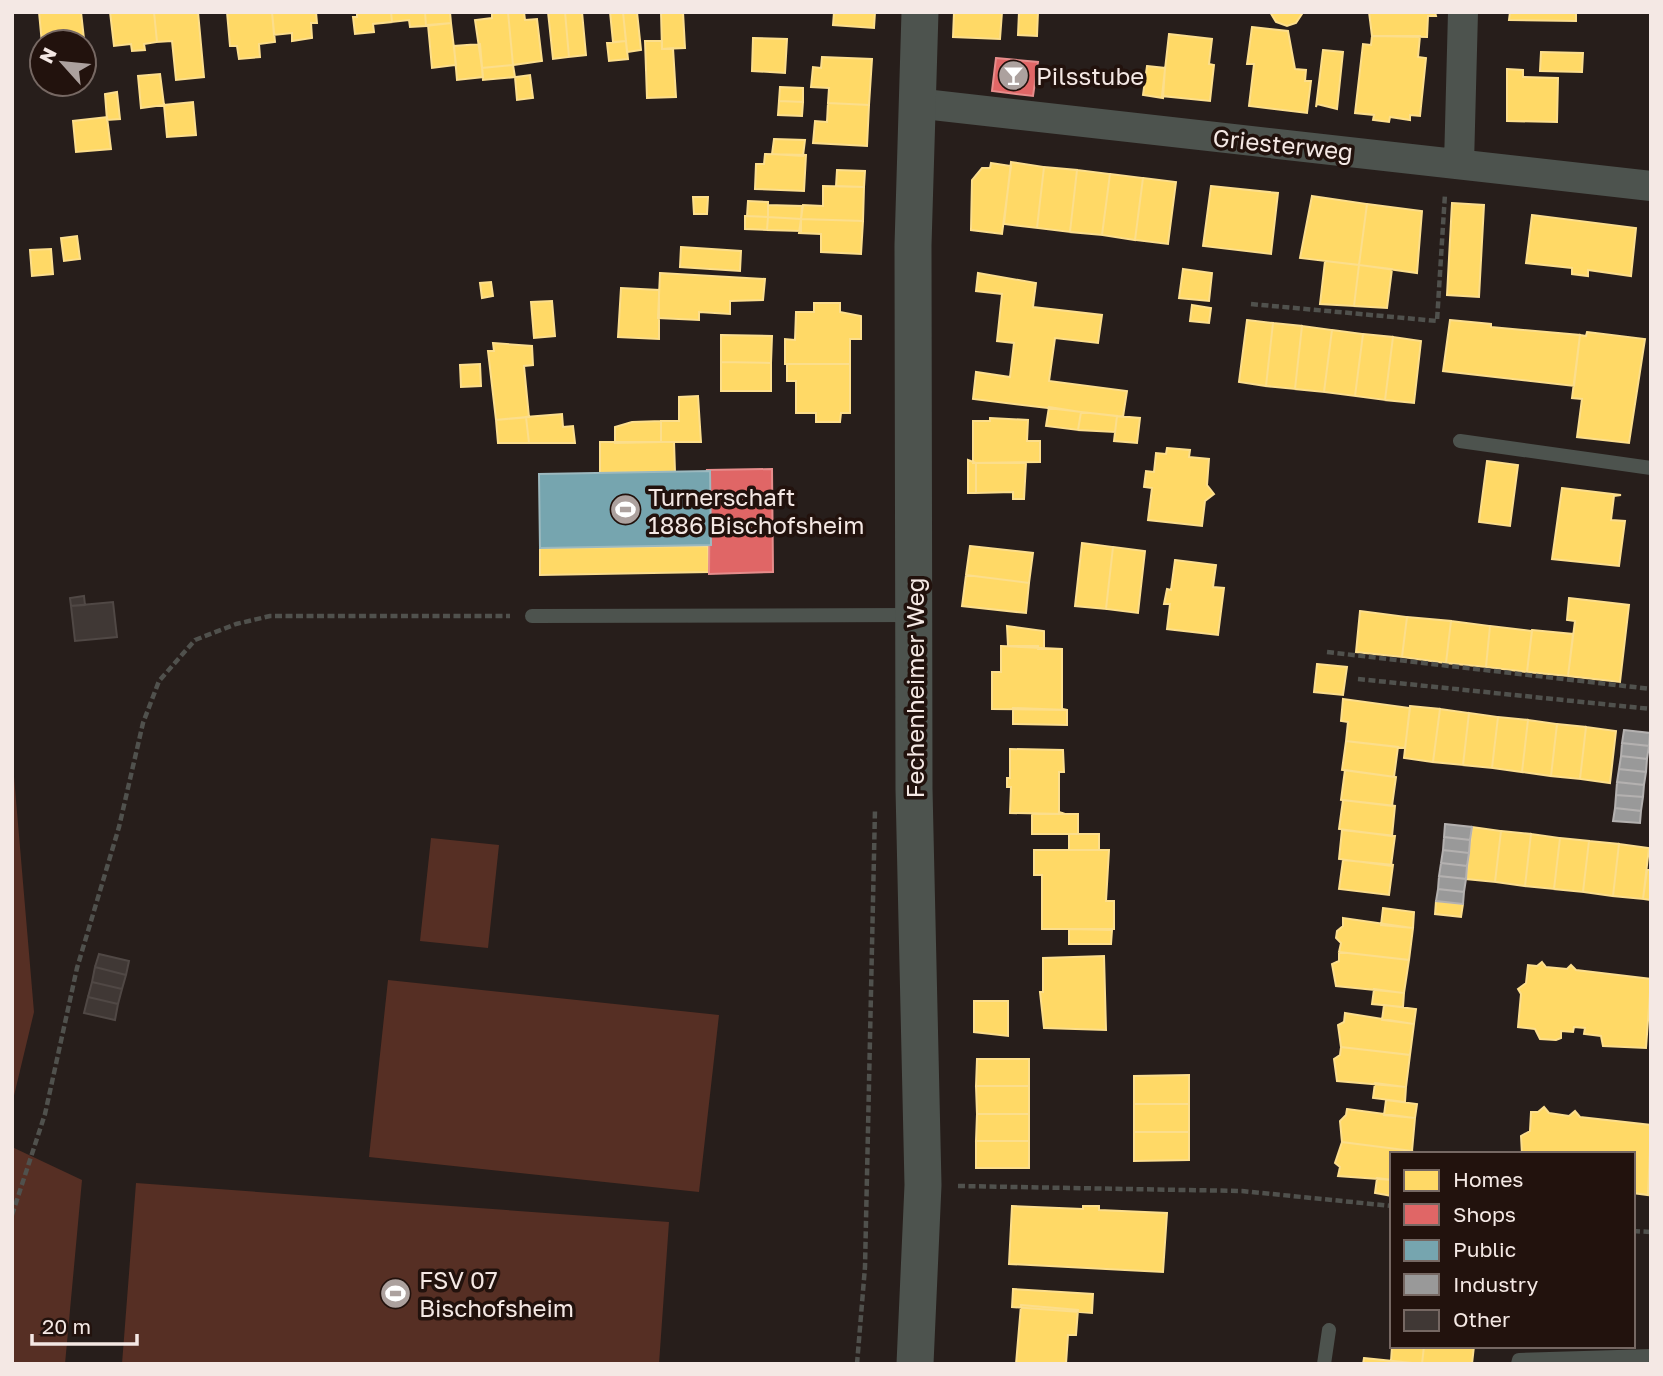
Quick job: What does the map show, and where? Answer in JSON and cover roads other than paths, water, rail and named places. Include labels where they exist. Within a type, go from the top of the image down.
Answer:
[{"type":"street","name":"Fechenheimer Weg","points":[[915,1364],[923,1185],[914,789],[915,103],[920,12]]},
{"type":"street","points":[[1453,164],[1463,12]]},
{"type":"street","name":"Griesterweg","points":[[915,103],[1651,186]]},
{"type":"lane","points":[[1460,441],[1651,468]]},
{"type":"lane","points":[[532,616],[914,615]]},
{"type":"lane","points":[[1325,1364],[1329,1331]]},
{"type":"lane","points":[[1518,1364],[1519,1360],[1651,1356]]},
{"type":"place","name":"Pilsstube","points":[[1013,75]]},
{"type":"place","name":"Turnerschaft 1886 Bischofsheim","points":[[625,510]]},
{"type":"place","name":"FSV 07 Bischofsheim","points":[[396,1293]]}]
